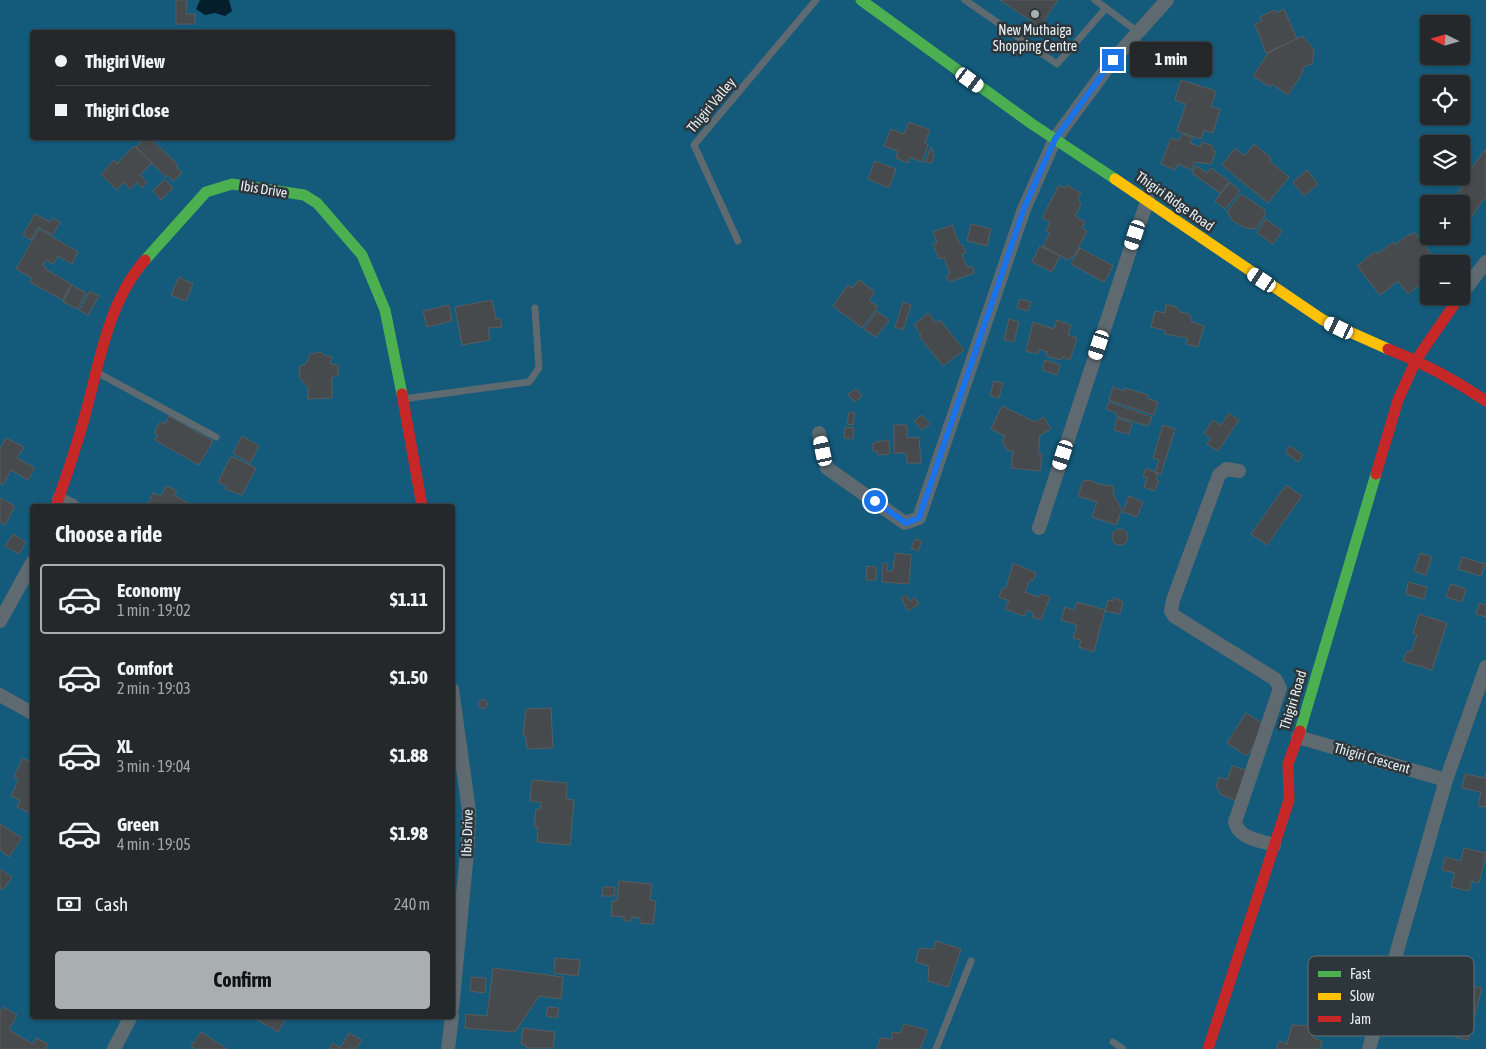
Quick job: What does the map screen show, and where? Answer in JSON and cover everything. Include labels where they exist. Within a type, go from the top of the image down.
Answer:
[{"type":"street","name":"Thigiri Ridge Road","points":[[861,0],[1055,139],[1323,320],[1355,336],[1416,360],[1457,381],[1486,401]]},
{"type":"street","points":[[819,433],[827,468],[906,523],[919,518],[1024,208],[1055,139],[1113,60],[1166,0]]},
{"type":"street","name":"Ibis Drive","points":[[58,503],[77,446],[111,321],[124,290],[140,266],[206,192],[232,184],[304,196],[317,202],[362,256],[385,310],[422,504]]},
{"type":"street","points":[[1039,528],[1148,200]]},
{"type":"street","points":[[1470,284],[1486,262]]},
{"type":"street","name":"Thigiri Road","points":[[1208,1049],[1289,800],[1291,787],[1288,775],[1288,762],[1298,737],[1398,400],[1416,360],[1455,305]]},
{"type":"street","points":[[1239,471],[1226,470],[1219,476],[1173,600],[1171,611],[1174,616],[1275,680],[1280,688],[1235,822],[1237,831],[1243,836],[1274,845]]},
{"type":"street","points":[[0,621],[30,567]]},
{"type":"street","points":[[1396,956],[1446,780],[1486,667]]},
{"type":"street","points":[[0,695],[30,712]]},
{"type":"street","name":"Ibis Drive","points":[[455,711],[469,811],[468,842],[455,977]]},
{"type":"street","name":"Thigiri Crescent","points":[[1298,737],[1446,780]]},
{"type":"street","points":[[114,1049],[129,1019]]},
{"type":"street","points":[[448,1049],[452,1019]]},
{"type":"street","points":[[1369,1049],[1373,1036]]},
{"type":"lane","name":"Thigiri Valley","points":[[738,241],[694,145],[816,0]]},
{"type":"lane","points":[[965,0],[1057,64],[1106,8]]},
{"type":"lane","points":[[1095,0],[1138,32]]},
{"type":"lane","points":[[403,399],[529,382],[539,368],[535,308]]},
{"type":"lane","points":[[96,372],[216,437]]},
{"type":"lane","points":[[936,1049],[972,961]]},
{"type":"lane","points":[[1113,1042],[1124,1049]]},
{"type":"shaded area","points":[[0,0],[1486,0],[1486,1049],[0,1049]]},
{"type":"shaded area","points":[[200,0],[229,0],[232,11],[225,16],[215,13],[205,15],[196,9]]},
{"type":"building","points":[[176,0],[187,0],[186,14],[195,14],[195,24],[176,24]]},
{"type":"building","name":"New Muthaiga Shopping Centre","points":[[1000,0],[1058,0],[1040,27]]},
{"type":"building","points":[[1284,9],[1297,39],[1266,53],[1255,24],[1262,21],[1260,17],[1274,10],[1276,13]]},
{"type":"building","points":[[1302,36],[1314,49],[1312,64],[1303,67],[1302,74],[1288,95],[1272,84],[1270,87],[1253,76],[1268,53]]},
{"type":"building","points":[[1181,80],[1216,91],[1211,107],[1220,109],[1213,133],[1204,130],[1201,139],[1177,131],[1186,104],[1175,100]]},
{"type":"building","points":[[909,122],[930,130],[925,142],[928,145],[922,162],[910,157],[908,163],[896,158],[898,151],[884,146],[891,129],[904,134]]},
{"type":"building","points":[[1182,134],[1193,138],[1190,143],[1200,147],[1202,142],[1213,146],[1212,150],[1216,151],[1211,164],[1195,162],[1192,170],[1178,164],[1175,170],[1161,164],[1171,138],[1179,141]]},
{"type":"building","points":[[144,140],[152,140],[178,165],[176,167],[182,173],[173,181],[168,175],[166,177],[136,147]]},
{"type":"building","points":[[1254,144],[1270,157],[1270,161],[1289,177],[1268,203],[1222,165],[1235,148],[1244,156]]},
{"type":"building","points":[[134,146],[152,163],[140,175],[147,182],[142,188],[137,182],[130,189],[124,182],[117,190],[101,174],[114,160],[117,164]]},
{"type":"building","points":[[931,147],[934,155],[932,163],[925,162]]},
{"type":"building","points":[[1486,149],[1486,196],[1470,219],[1470,195],[1456,195],[1463,185],[1470,185],[1470,170]]},
{"type":"building","points":[[875,161],[896,169],[889,188],[868,179]]},
{"type":"building","points":[[1197,166],[1207,173],[1211,168],[1229,181],[1220,193],[1192,173]]},
{"type":"building","points":[[1307,170],[1318,184],[1304,196],[1293,182]]},
{"type":"building","points":[[165,179],[173,188],[161,200],[153,191]]},
{"type":"building","points":[[1230,182],[1240,191],[1225,209],[1215,201]]},
{"type":"building","points":[[1059,185],[1065,188],[1067,185],[1081,193],[1078,199],[1081,205],[1075,216],[1085,222],[1082,228],[1087,231],[1075,255],[1068,260],[1043,246],[1050,233],[1046,231],[1050,222],[1042,218]]},
{"type":"building","points":[[1243,195],[1265,210],[1265,216],[1256,229],[1246,228],[1233,221],[1227,212],[1239,196]]},
{"type":"building","points":[[35,214],[50,222],[52,218],[60,222],[53,235],[38,227],[31,240],[23,235]]},
{"type":"building","points":[[1266,219],[1282,231],[1273,244],[1257,233]]},
{"type":"building","points":[[971,224],[991,229],[987,246],[967,241]]},
{"type":"building","points":[[952,225],[960,245],[962,244],[966,253],[962,254],[967,268],[972,266],[974,273],[949,282],[946,276],[950,274],[944,257],[939,259],[933,244],[937,243],[933,232]]},
{"type":"building","points":[[39,229],[78,252],[72,264],[58,256],[53,264],[46,260],[43,265],[46,267],[45,269],[71,284],[63,300],[30,282],[32,278],[16,269]]},
{"type":"building","points":[[1414,232],[1420,240],[1420,245],[1424,245],[1432,255],[1420,255],[1420,284],[1408,294],[1398,281],[1380,295],[1357,266],[1376,251],[1378,254],[1393,242],[1395,245],[1409,234],[1410,236]]},
{"type":"building","points":[[1040,246],[1060,256],[1052,272],[1032,262]]},
{"type":"building","points":[[1080,248],[1113,266],[1104,282],[1071,264]]},
{"type":"building","points":[[179,277],[193,284],[186,301],[171,295]]},
{"type":"building","points":[[859,280],[875,292],[869,300],[878,307],[862,328],[833,306],[848,285],[852,288]]},
{"type":"building","points":[[72,285],[86,293],[77,309],[63,302]]},
{"type":"building","points":[[90,291],[99,296],[88,315],[79,310]]},
{"type":"building","points":[[1020,299],[1031,302],[1028,311],[1017,308]]},
{"type":"building","points":[[492,300],[496,319],[500,318],[502,327],[488,328],[490,340],[462,345],[455,307]]},
{"type":"building","points":[[903,302],[911,305],[903,330],[895,327]]},
{"type":"building","points":[[1166,304],[1177,307],[1180,312],[1189,314],[1192,322],[1204,326],[1198,347],[1186,344],[1188,338],[1165,334],[1165,330],[1151,327],[1155,311],[1165,313]]},
{"type":"building","points":[[449,305],[452,321],[427,327],[423,311]]},
{"type":"building","points":[[877,311],[889,320],[876,337],[864,329]]},
{"type":"building","points":[[928,313],[936,323],[940,320],[964,350],[943,366],[919,336],[921,334],[914,325]]},
{"type":"building","points":[[1009,319],[1019,322],[1014,342],[1004,340]]},
{"type":"building","points":[[1057,320],[1071,325],[1068,335],[1077,338],[1070,360],[1062,357],[1061,360],[1046,356],[1047,352],[1039,349],[1037,354],[1026,351],[1033,322],[1054,329]]},
{"type":"building","points":[[321,352],[332,357],[330,364],[338,365],[338,375],[332,377],[332,398],[308,399],[308,387],[299,377],[300,366],[306,364],[310,354]]},
{"type":"building","points":[[1045,360],[1060,365],[1057,375],[1042,370]]},
{"type":"building","points":[[994,381],[1003,383],[999,398],[990,396]]},
{"type":"building","points":[[1113,387],[1124,391],[1125,388],[1148,395],[1147,398],[1158,402],[1154,415],[1109,400]]},
{"type":"building","points":[[856,389],[862,396],[854,402],[848,394]]},
{"type":"building","points":[[1109,402],[1152,417],[1148,426],[1116,416],[1117,413],[1106,409]]},
{"type":"building","points":[[1002,406],[1035,422],[1044,417],[1051,429],[1040,435],[1038,453],[1042,454],[1040,471],[1011,468],[1013,451],[1007,450],[1002,441],[1005,436],[991,429]]},
{"type":"building","points":[[849,412],[855,413],[853,425],[847,424]]},
{"type":"building","points":[[1229,413],[1239,420],[1218,451],[1207,444],[1211,438],[1204,433],[1213,420],[1221,425]]},
{"type":"building","points":[[922,415],[930,424],[922,430],[914,421]]},
{"type":"building","points":[[169,416],[213,441],[199,465],[155,440],[158,435],[154,433],[160,422],[165,424]]},
{"type":"building","points":[[1117,418],[1132,423],[1129,434],[1114,430]]},
{"type":"building","points":[[894,425],[907,425],[907,438],[919,437],[921,463],[907,463],[906,453],[894,453]]},
{"type":"building","points":[[1163,425],[1175,429],[1161,474],[1155,472],[1159,460],[1153,458]]},
{"type":"building","points":[[845,427],[854,428],[853,439],[844,438]]},
{"type":"building","points":[[242,436],[259,446],[250,463],[233,453]]},
{"type":"building","points":[[6,438],[24,447],[17,458],[35,468],[28,480],[11,470],[3,485],[0,483],[0,449]]},
{"type":"building","points":[[889,440],[890,454],[878,455],[877,451],[873,451],[872,445],[876,442]]},
{"type":"building","points":[[1290,446],[1303,455],[1298,462],[1285,452]]},
{"type":"building","points":[[231,456],[256,468],[242,495],[225,489],[227,487],[218,482]]},
{"type":"building","points":[[1146,468],[1158,474],[1156,479],[1159,481],[1154,491],[1144,487],[1147,478],[1143,476]]},
{"type":"building","points":[[1090,480],[1098,484],[1113,486],[1114,496],[1122,509],[1116,525],[1092,517],[1097,502],[1078,496],[1083,481]]},
{"type":"building","points":[[1286,485],[1302,496],[1267,545],[1251,534]]},
{"type":"building","points":[[166,486],[177,491],[174,495],[190,504],[148,504],[153,493],[161,496]]},
{"type":"building","points":[[1129,496],[1143,502],[1137,517],[1123,512]]},
{"type":"building","points":[[0,498],[15,506],[5,525],[0,522]]},
{"type":"building","points":[[1117,529],[1123,529],[1128,534],[1126,543],[1117,545],[1112,540],[1112,534]]},
{"type":"building","points":[[13,534],[26,542],[19,554],[5,546]]},
{"type":"building","points":[[915,539],[922,541],[918,551],[911,548]]},
{"type":"building","points":[[895,553],[911,555],[909,584],[882,582],[883,563],[887,563],[887,571],[893,571]]},
{"type":"building","points":[[1420,553],[1432,557],[1426,575],[1414,571]]},
{"type":"building","points":[[1462,557],[1485,564],[1481,576],[1458,569]]},
{"type":"building","points":[[1013,563],[1036,573],[1033,581],[1030,580],[1025,592],[1038,597],[1042,594],[1050,597],[1041,620],[1032,617],[1034,613],[1027,610],[1024,616],[1005,609],[1009,601],[999,597],[1003,587],[1006,589]]},
{"type":"building","points":[[867,566],[876,567],[876,580],[866,580]]},
{"type":"building","points":[[1408,582],[1427,587],[1424,599],[1406,594]]},
{"type":"building","points":[[1451,584],[1466,589],[1462,602],[1446,597]]},
{"type":"building","points":[[906,595],[910,601],[915,597],[919,604],[908,611],[901,598]]},
{"type":"building","points":[[1114,597],[1123,602],[1120,614],[1105,611],[1108,600],[1113,601]]},
{"type":"building","points":[[1077,602],[1105,610],[1094,652],[1079,647],[1081,640],[1073,638],[1077,625],[1061,620],[1065,607],[1074,610]]},
{"type":"building","points":[[1479,603],[1486,605],[1486,617],[1476,614]]},
{"type":"building","points":[[1419,614],[1447,623],[1432,670],[1403,661],[1407,651],[1411,652],[1417,635],[1413,633]]},
{"type":"building","points":[[483,700],[487,704],[483,708],[479,704]]},
{"type":"building","points":[[551,708],[553,748],[527,749],[526,736],[523,736],[526,709]]},
{"type":"building","points":[[1246,713],[1267,726],[1247,756],[1227,743]]},
{"type":"building","points":[[23,758],[30,762],[30,813],[17,807],[20,800],[11,796],[19,779],[14,777]]},
{"type":"building","points":[[1232,766],[1249,771],[1238,802],[1220,794],[1216,787],[1219,777],[1227,780]]},
{"type":"building","points":[[1486,772],[1486,807],[1478,806],[1481,792],[1462,788],[1465,774],[1485,778]]},
{"type":"building","points":[[532,780],[567,783],[566,799],[574,800],[570,845],[537,842],[538,827],[534,827],[536,809],[540,810],[541,802],[530,801]]},
{"type":"building","points":[[0,824],[22,838],[9,857],[0,850]]},
{"type":"building","points":[[1464,848],[1486,853],[1479,883],[1472,881],[1469,891],[1451,887],[1455,873],[1442,870],[1445,857],[1461,861]]},
{"type":"building","points":[[0,869],[12,877],[3,890],[0,888]]},
{"type":"building","points":[[619,881],[652,884],[650,900],[656,901],[653,924],[640,923],[640,918],[632,917],[631,921],[624,921],[624,917],[611,916],[612,901],[617,901]]},
{"type":"building","points":[[603,887],[615,887],[614,896],[602,896]]},
{"type":"building","points":[[936,941],[961,949],[948,987],[928,981],[929,966],[916,962],[919,948],[934,949]]},
{"type":"building","points":[[555,958],[580,960],[578,976],[554,973]]},
{"type":"building","points":[[493,968],[563,977],[561,999],[539,996],[515,1032],[465,1028],[466,1014],[487,1016]]},
{"type":"building","points":[[471,977],[486,978],[485,993],[470,991]]},
{"type":"building","points":[[1474,986],[1482,988],[1474,1018]]},
{"type":"building","points":[[3,1007],[17,1015],[9,1030],[33,1044],[36,1038],[48,1044],[45,1049],[0,1049],[0,1012]]},
{"type":"building","points":[[548,1007],[559,1008],[557,1018],[546,1016]]},
{"type":"building","points":[[256,1019],[285,1019],[278,1032]]},
{"type":"building","points":[[904,1024],[928,1030],[920,1049],[877,1049],[880,1038],[892,1039],[892,1032],[900,1033]]},
{"type":"building","points":[[1292,1025],[1308,1026],[1308,1036],[1322,1041],[1320,1049],[1277,1049],[1279,1041],[1287,1044]]},
{"type":"building","points":[[523,1028],[555,1032],[553,1048],[526,1048],[526,1045],[521,1044]]},
{"type":"building","points":[[201,1032],[227,1049],[196,1049],[191,1046]]},
{"type":"building","points":[[349,1033],[362,1040],[356,1049],[329,1049],[333,1043],[340,1048]]},
{"type":"building","points":[[1452,1036],[1469,1036],[1468,1040]]},
{"type":"traffic: fast","points":[[861,0],[1032,124],[1115,179]]},
{"type":"traffic: fast","points":[[145,260],[206,192],[232,184],[304,195],[317,203],[362,255],[385,310],[402,394]]},
{"type":"traffic: fast","points":[[1300,731],[1376,474]]},
{"type":"traffic: slow","points":[[1115,179],[1323,320],[1388,349]]},
{"type":"traffic: jam","points":[[57,504],[81,430],[113,315],[132,277],[145,260]]},
{"type":"traffic: jam","points":[[1376,474],[1398,400],[1416,360],[1454,305]]},
{"type":"traffic: jam","points":[[1388,349],[1439,372],[1486,401]]},
{"type":"traffic: jam","points":[[402,394],[422,504]]},
{"type":"traffic: jam","points":[[1208,1049],[1289,800],[1288,764],[1300,731]]},
{"type":"place","name":"New Muthaiga Shopping Centre","points":[[1035,14]]},
{"type":"route","points":[[875,501],[906,523],[919,518],[1024,208],[1055,139],[1113,60]]}]
